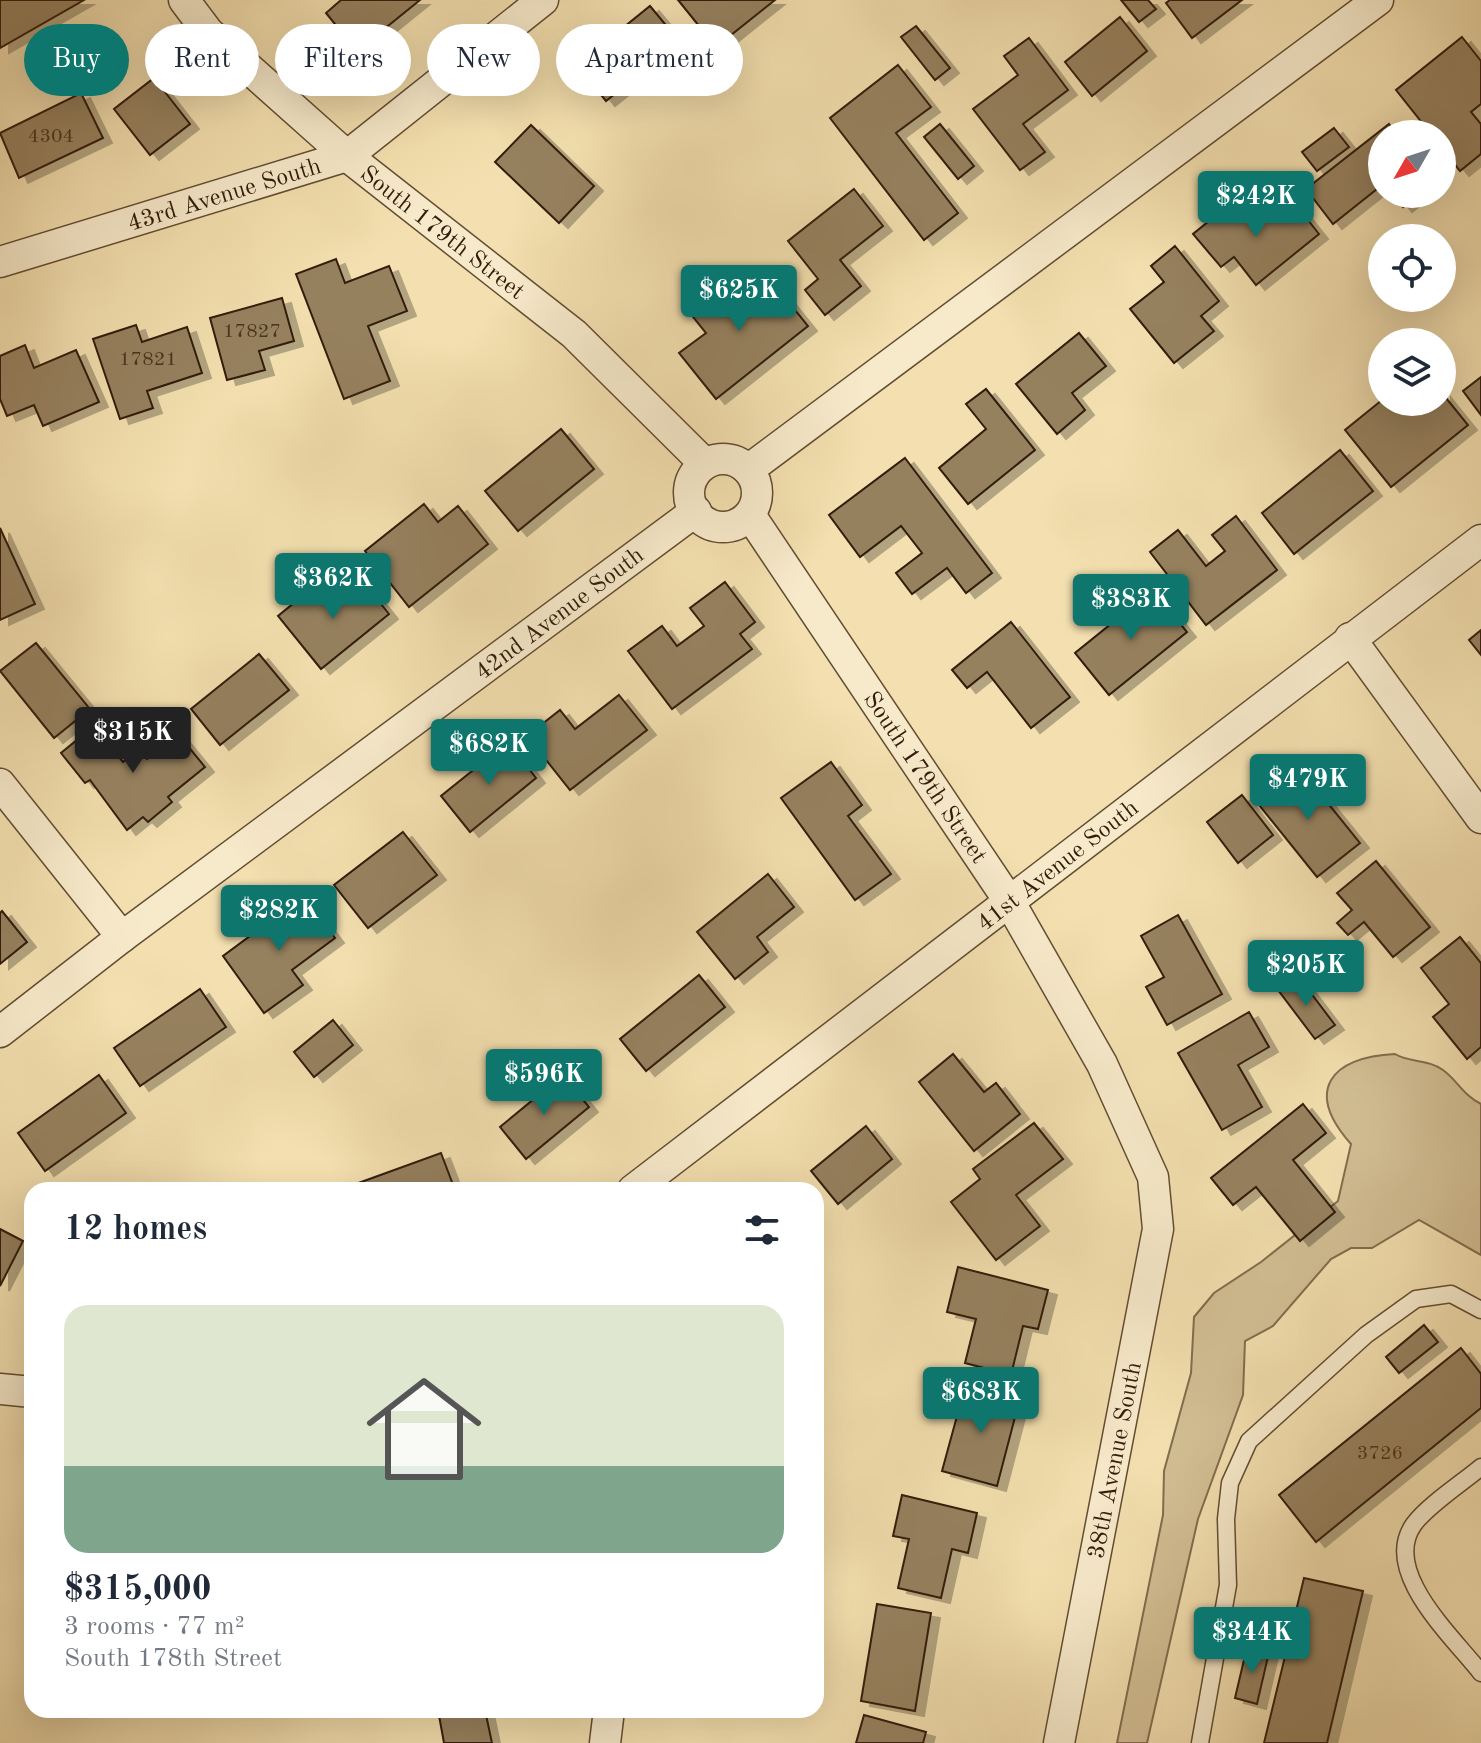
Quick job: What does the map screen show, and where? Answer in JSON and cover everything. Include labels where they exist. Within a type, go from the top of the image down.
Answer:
[{"type":"street","name":"South 179th Street","points":[[184,0],[208,32],[347,156],[574,334],[704,463]]},
{"type":"street","name":"43rd Avenue South","points":[[0,262],[347,156],[543,0]]},
{"type":"street","points":[[748,470],[1378,0]]},
{"type":"street","points":[[727,459],[748,470],[757,492],[750,515],[732,527],[710,527],[696,511],[687,492],[694,471],[704,463],[727,459]]},
{"type":"street","name":"42nd Avenue South","points":[[0,1032],[122,937],[696,511]]},
{"type":"street","name":"South 179th Street","points":[[750,515],[1009,901],[1102,1064],[1153,1177]]},
{"type":"street","name":"41st Avenue South","points":[[643,1182],[1481,540]]},
{"type":"street","points":[[1350,638],[1481,818]]},
{"type":"street","points":[[0,784],[122,937]]},
{"type":"street","name":"38th Avenue South","points":[[1059,1743],[1158,1229],[1153,1177]]},
{"type":"street","points":[[0,1389],[24,1391]]},
{"type":"street","points":[[605,1743],[608,1718]]},
{"type":"lane","points":[[1200,1743],[1228,1585],[1226,1519],[1230,1483],[1249,1441],[1366,1335],[1416,1299],[1451,1294],[1481,1310]]},
{"type":"lane","points":[[1481,1467],[1413,1525],[1404,1559],[1411,1584],[1481,1673]]},
{"type":"shaded area","points":[[1395,1054],[1437,1067],[1481,1104],[1481,1255],[1419,1220],[1372,1248],[1351,1248],[1331,1259],[1273,1326],[1245,1341],[1243,1395],[1198,1519],[1147,1743],[1117,1743],[1163,1515],[1164,1471],[1191,1373],[1194,1317],[1214,1293],[1261,1262],[1338,1201],[1351,1144],[1329,1108],[1327,1093],[1331,1080],[1354,1062]]},
{"type":"building","points":[[0,0],[84,0],[42,24],[24,24],[24,34],[0,48]]},
{"type":"building","points":[[341,0],[420,0],[390,24],[335,24],[326,13]]},
{"type":"building","points":[[678,0],[775,0],[743,25],[697,24]]},
{"type":"building","points":[[1121,0],[1148,0],[1156,9],[1139,22]]},
{"type":"building","points":[[1170,0],[1242,0],[1192,38],[1166,3]]},
{"type":"building","points":[[650,6],[665,24],[628,24]]},
{"type":"building","points":[[1120,17],[1147,51],[1092,96],[1065,62]]},
{"type":"building","points":[[916,26],[950,68],[935,80],[901,37]]},
{"type":"building","points":[[1462,37],[1481,61],[1481,104],[1471,112],[1481,124],[1481,154],[1460,171],[1456,166],[1456,120],[1420,120],[1396,90]]},
{"type":"building","points":[[1029,38],[1068,90],[1023,124],[1045,152],[1020,170],[973,109],[1018,75],[1004,56]]},
{"type":"building","points":[[898,65],[931,107],[896,133],[958,213],[924,240],[830,118]]},
{"type":"building","points":[[145,85],[145,96],[168,96],[190,124],[150,155],[114,109]]},
{"type":"building","points":[[75,96],[82,96],[103,138],[19,178],[0,133]]},
{"type":"building","points":[[940,124],[974,166],[958,179],[924,137]]},
{"type":"building","points":[[531,125],[594,186],[559,223],[495,162]]},
{"type":"building","points":[[1334,128],[1349,147],[1317,171],[1302,152]]},
{"type":"building","points":[[1368,140],[1368,196],[1333,224],[1306,189]]},
{"type":"building","points":[[854,189],[883,226],[840,260],[861,286],[825,315],[805,290],[818,279],[788,241]]},
{"type":"building","points":[[1235,200],[1257,228],[1292,200],[1319,234],[1256,285],[1234,257],[1221,267],[1193,234]]},
{"type":"building","points":[[1175,246],[1219,301],[1201,316],[1214,331],[1174,363],[1130,309],[1164,282],[1151,266]]},
{"type":"building","points":[[336,259],[345,283],[389,266],[407,311],[368,326],[390,381],[344,399],[296,274]]},
{"type":"building","points":[[771,280],[808,326],[716,399],[679,353],[706,333],[685,307],[714,284],[725,298],[747,281],[756,292]]},
{"type":"building","points":[[282,298],[294,341],[259,351],[265,370],[227,380],[210,318]]},
{"type":"building","points":[[136,325],[142,342],[187,327],[202,373],[147,391],[153,408],[120,419],[93,339]]},
{"type":"building","points":[[1079,333],[1106,366],[1072,393],[1085,410],[1057,434],[1016,384]]},
{"type":"building","points":[[25,345],[34,368],[76,350],[99,402],[43,426],[34,405],[7,416],[0,399],[0,356]]},
{"type":"building","points":[[1481,377],[1481,415],[1463,391]]},
{"type":"building","points":[[986,389],[1035,450],[968,504],[939,468],[986,429],[966,404]]},
{"type":"building","points":[[1456,410],[1468,425],[1391,487],[1345,430],[1368,411],[1368,416],[1456,416]]},
{"type":"building","points":[[561,429],[594,469],[518,531],[485,491]]},
{"type":"building","points":[[1340,450],[1373,491],[1294,554],[1262,513]]},
{"type":"building","points":[[905,458],[992,573],[966,593],[947,568],[912,594],[896,573],[922,553],[901,526],[860,557],[829,515]]},
{"type":"building","points":[[424,504],[438,522],[458,506],[488,544],[409,607],[365,551]]},
{"type":"building","points":[[1236,516],[1277,570],[1206,625],[1150,552],[1178,530],[1206,566],[1225,551],[1212,535]]},
{"type":"building","points":[[0,528],[35,604],[0,620]]},
{"type":"building","points":[[361,579],[389,614],[321,669],[278,616],[316,585],[331,604]]},
{"type":"building","points":[[725,582],[755,622],[740,634],[752,649],[672,709],[628,651],[662,626],[677,646],[704,626],[690,608]]},
{"type":"building","points":[[1153,590],[1187,632],[1109,695],[1075,653]]},
{"type":"building","points":[[1011,622],[1070,697],[1031,728],[987,672],[967,688],[952,670]]},
{"type":"building","points":[[1481,630],[1481,655],[1469,640]]},
{"type":"building","points":[[36,643],[90,709],[54,738],[0,671]]},
{"type":"building","points":[[259,654],[289,690],[220,745],[191,709]]},
{"type":"building","points":[[619,695],[647,730],[570,790],[527,736],[560,710],[575,729]]},
{"type":"building","points":[[94,726],[123,762],[139,749],[147,759],[178,734],[205,767],[168,797],[172,802],[148,822],[143,817],[127,830],[90,780],[85,783],[61,753]]},
{"type":"building","points":[[508,742],[536,778],[470,832],[441,796]]},
{"type":"building","points":[[831,762],[862,805],[848,816],[891,874],[855,900],[781,798]]},
{"type":"building","points":[[1298,766],[1360,843],[1317,877],[1255,800]]},
{"type":"building","points":[[1242,795],[1273,835],[1238,863],[1207,822]]},
{"type":"building","points":[[403,832],[437,875],[368,928],[334,885]]},
{"type":"building","points":[[1376,861],[1430,927],[1393,957],[1364,922],[1348,935],[1337,923],[1352,910],[1337,893]]},
{"type":"building","points":[[768,874],[794,907],[757,937],[768,952],[735,979],[697,932]]},
{"type":"building","points":[[304,896],[335,938],[292,970],[303,985],[264,1013],[223,956]]},
{"type":"building","points":[[2,911],[27,942],[0,964],[0,913]]},
{"type":"building","points":[[1178,915],[1222,994],[1167,1025],[1146,987],[1164,977],[1141,936]]},
{"type":"building","points":[[1460,937],[1481,963],[1481,1047],[1467,1059],[1433,1017],[1449,1004],[1421,968]]},
{"type":"building","points":[[699,975],[725,1007],[646,1071],[620,1039]]},
{"type":"building","points":[[1298,976],[1335,1025],[1315,1039],[1278,990]]},
{"type":"building","points":[[200,989],[226,1027],[140,1086],[114,1048]]},
{"type":"building","points":[[1249,1012],[1269,1047],[1238,1065],[1262,1107],[1222,1130],[1178,1053]]},
{"type":"building","points":[[333,1020],[353,1045],[314,1077],[294,1052]]},
{"type":"building","points":[[953,1054],[984,1092],[996,1083],[1020,1114],[974,1151],[919,1082]]},
{"type":"building","points":[[99,1075],[126,1113],[45,1171],[18,1133]]},
{"type":"building","points":[[563,1075],[589,1107],[526,1159],[500,1127]]},
{"type":"building","points":[[1303,1104],[1326,1133],[1293,1160],[1335,1212],[1300,1241],[1256,1187],[1233,1205],[1211,1178]]},
{"type":"building","points":[[1034,1123],[1063,1159],[1016,1195],[1040,1226],[996,1260],[951,1202],[980,1179],[973,1169]]},
{"type":"building","points":[[866,1126],[892,1159],[838,1204],[824,1187],[824,1182],[820,1182],[811,1171]]},
{"type":"building","points":[[441,1153],[452,1182],[361,1182]]},
{"type":"building","points":[[0,1229],[23,1241],[0,1286]]},
{"type":"building","points":[[958,1267],[1048,1290],[1038,1329],[1023,1326],[1011,1375],[965,1363],[976,1319],[947,1312]]},
{"type":"building","points":[[1424,1325],[1438,1342],[1399,1373],[1386,1357]]},
{"type":"building","points":[[1461,1348],[1481,1374],[1481,1408],[1316,1542],[1279,1495]]},
{"type":"building","points":[[966,1383],[1020,1398],[997,1486],[942,1471]]},
{"type":"building","points":[[902,1495],[977,1513],[968,1553],[952,1549],[941,1598],[898,1588],[909,1539],[893,1536]]},
{"type":"building","points":[[1304,1578],[1363,1591],[1327,1743],[1264,1743]]},
{"type":"building","points":[[877,1604],[931,1613],[915,1711],[861,1701]]},
{"type":"building","points":[[1247,1647],[1269,1652],[1257,1704],[1235,1698]]},
{"type":"building","points":[[864,1715],[926,1732],[923,1743],[856,1743]]},
{"type":"building","points":[[439,1718],[487,1718],[492,1743],[444,1743]]}]
